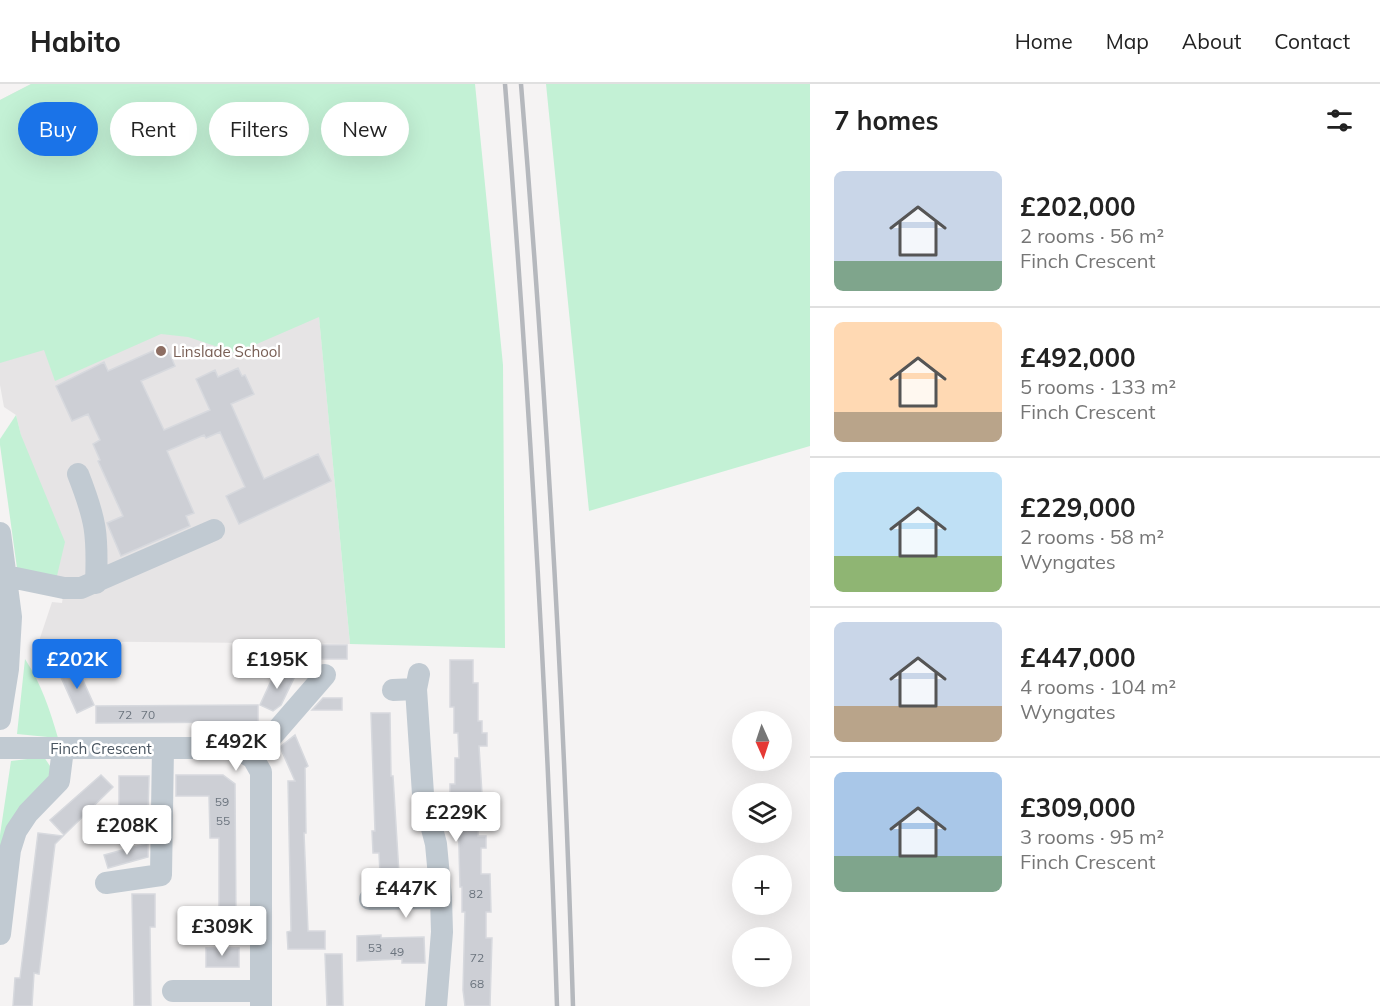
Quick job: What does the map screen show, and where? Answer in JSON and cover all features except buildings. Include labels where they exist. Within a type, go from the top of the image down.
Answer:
[{"type":"street","points":[[78,474],[94,514],[97,532],[96,582]]},
{"type":"street","points":[[6,576],[64,588],[81,588],[214,530]]},
{"type":"street","points":[[0,533],[11,617],[0,719]]},
{"type":"street","points":[[173,992],[261,999],[261,772],[253,758],[325,675]]},
{"type":"street","points":[[393,690],[418,682],[423,794],[436,844],[441,898],[442,932],[436,1006]]},
{"type":"street","name":"Finch Crescent","points":[[0,748],[236,748],[253,758]]},
{"type":"street","points":[[0,934],[10,850],[16,831],[28,813],[58,781],[63,748]]},
{"type":"street","points":[[106,883],[161,875],[162,748]]},
{"type":"street","points":[[370,899],[441,898]]},
{"type":"shaded area","name":"Linslade School","points":[[31,84],[53,102],[18,102],[18,156],[98,156],[98,138],[110,148],[110,156],[120,156],[319,316],[350,644],[39,641],[52,602],[62,603],[65,582],[56,580],[16,415],[4,407],[0,385],[0,100]]},
{"type":"green space","points":[[31,84],[475,84],[503,365],[505,648],[350,644],[319,317],[236,353],[188,337],[161,334],[55,381],[44,350],[0,363],[0,100]]},
{"type":"green space","points":[[546,84],[810,84],[810,446],[589,511]]},
{"type":"green space","points":[[16,415],[21,435],[65,542],[56,580],[17,568],[0,445],[0,439]]},
{"type":"green space","points":[[25,659],[44,697],[58,738],[17,734]]},
{"type":"green space","points":[[44,757],[52,769],[0,882],[0,835],[11,761]]},
{"type":"railway","points":[[505,84],[536,545],[557,1006]]},
{"type":"railway","points":[[521,84],[553,545],[565,775],[573,1006]]},
{"type":"place","name":"Linslade School","points":[[161,351]]}]
